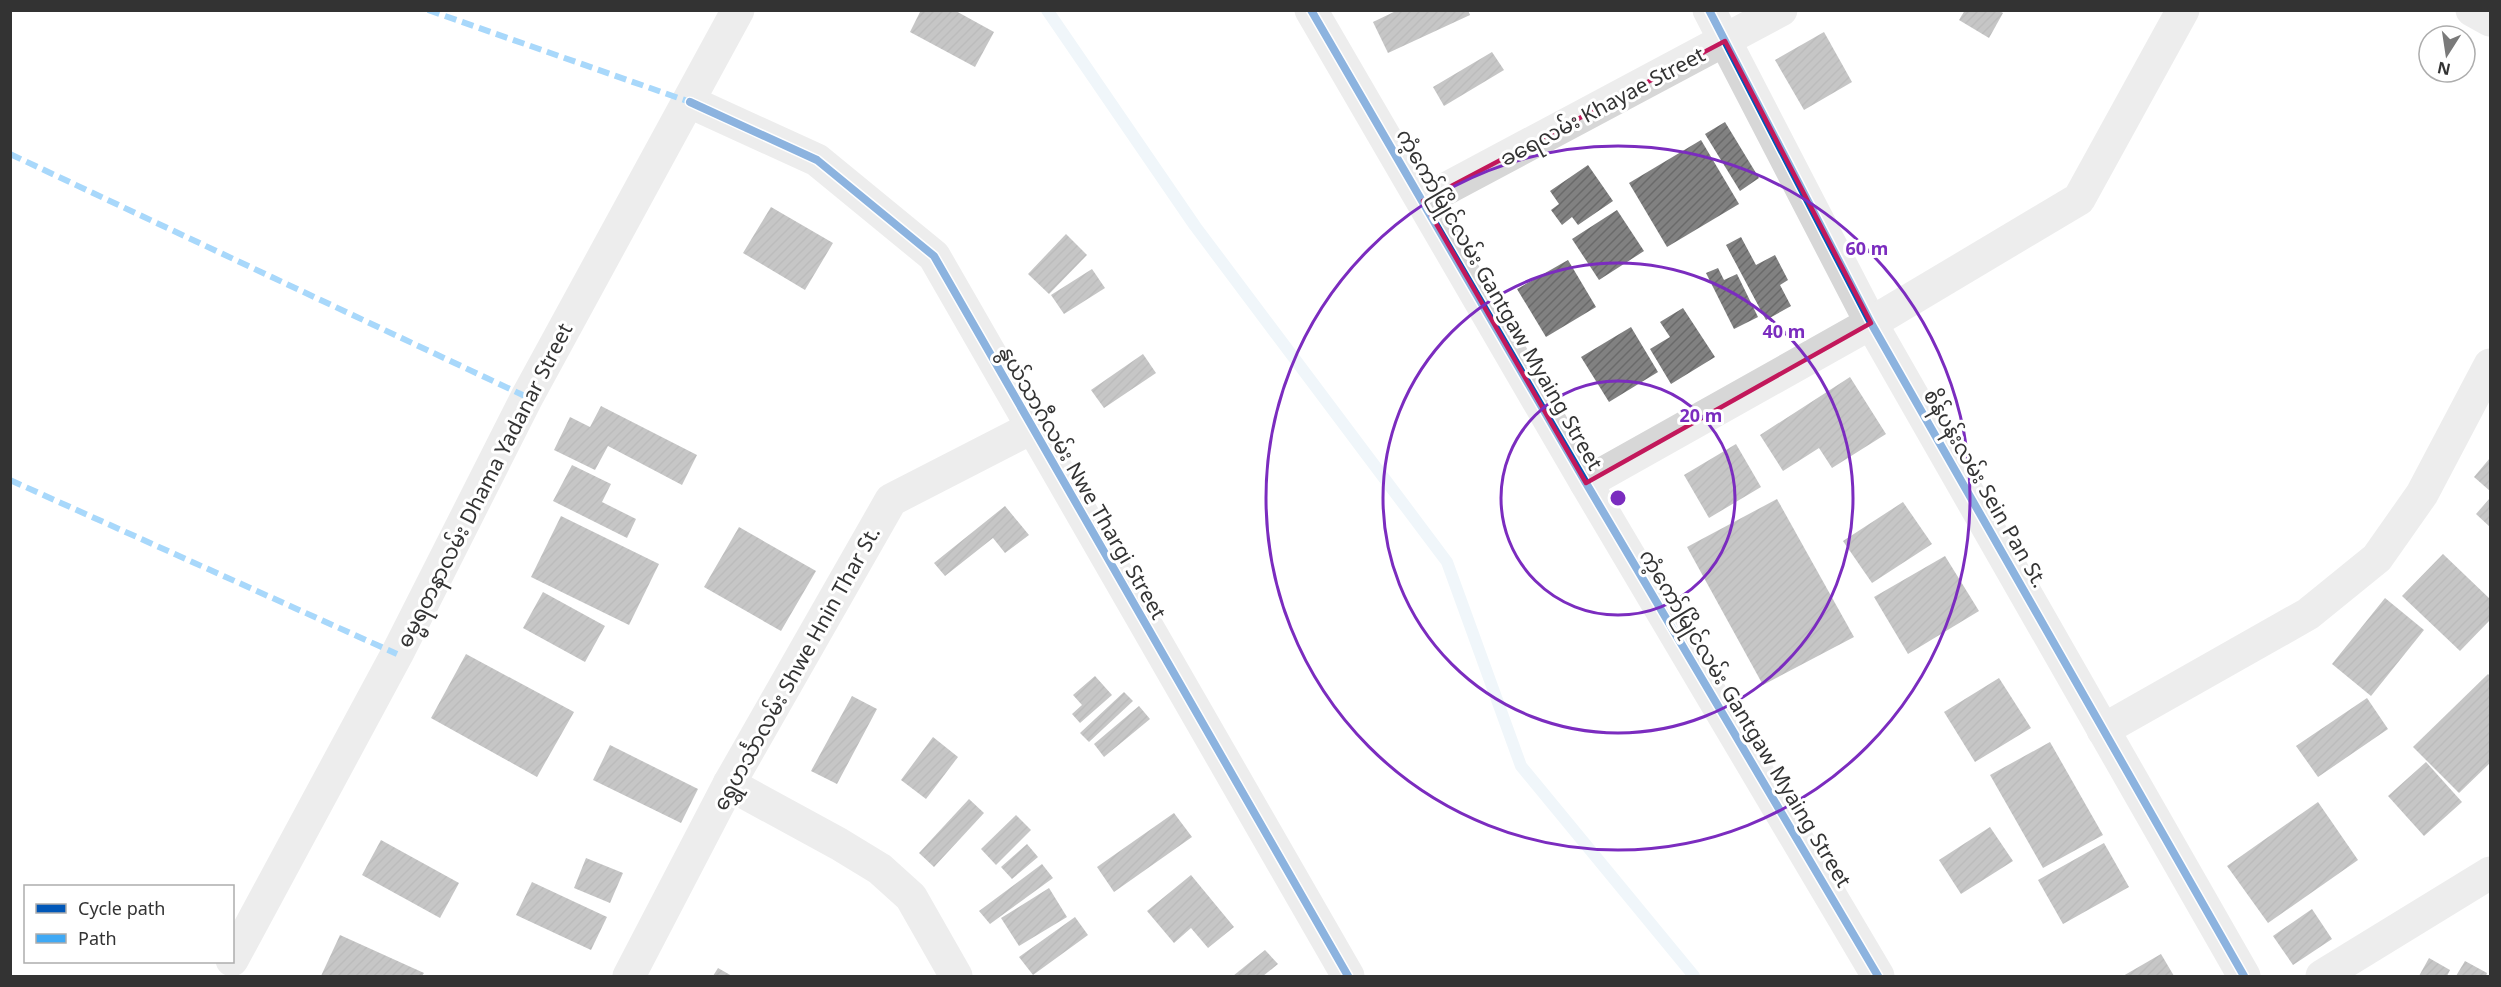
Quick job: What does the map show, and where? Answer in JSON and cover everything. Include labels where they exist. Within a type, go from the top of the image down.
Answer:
[{"type":"street","name":"ဓမ္မရတနာလမ်း Dhama Yadanar Street","points":[[234,957],[397,654],[527,397],[690,102],[738,10]]},
{"type":"street","name":"ကံ့ကော်မြိုင်လမ်း Gantgaw Myaing Street","points":[[1311,10],[1586,483],[1878,976]]},
{"type":"street","name":"စိန်ပန်းလမ်း Sein Pan St.","points":[[1709,10],[1871,323],[2244,976]]},
{"type":"street","name":"ခရေလမ်း Khayae Street","points":[[1423,201],[1781,10]]},
{"type":"street","points":[[1586,483],[1871,323],[2079,199],[2183,10]]},
{"type":"street","points":[[2472,10],[2490,20]]},
{"type":"street","name":"နွယ်သာဂီလမ်း Nwe Thargi Street","points":[[690,102],[817,160],[934,256],[1348,976]]},
{"type":"street","points":[[2103,730],[2308,614],[2377,558],[2422,494],[2490,365]]},
{"type":"street","name":"ရွှေဟင်္သာလမ်း Shwe Hnin Thar St.","points":[[629,976],[729,784],[891,500],[1031,428]]},
{"type":"street","points":[[729,784],[880,869],[911,897],[956,976]]},
{"type":"street","points":[[2322,976],[2490,873]]},
{"type":"highlighted area","points":[[1725,41],[1871,323],[1586,483],[1423,201]]},
{"type":"building","points":[[921,10],[954,10],[994,32],[975,67],[910,32]]},
{"type":"building","points":[[1398,10],[1468,10],[1470,15],[1388,53],[1373,22]]},
{"type":"building","points":[[1965,10],[1998,10],[2003,13],[1989,38],[1959,20]]},
{"type":"building","points":[[1824,32],[1852,82],[1804,110],[1775,60]]},
{"type":"building","points":[[1492,52],[1504,70],[1444,106],[1433,87]]},
{"type":"building","points":[[1725,122],[1759,178],[1740,191],[1705,134]]},
{"type":"building","points":[[1701,140],[1739,204],[1667,247],[1629,183]]},
{"type":"building","points":[[1588,165],[1613,201],[1578,225],[1572,217],[1562,225],[1551,210],[1559,204],[1550,191]]},
{"type":"building","points":[[771,207],[833,243],[805,290],[743,253]]},
{"type":"building","points":[[1617,210],[1644,251],[1599,280],[1572,239]]},
{"type":"building","points":[[1066,234],[1087,255],[1049,294],[1028,274]]},
{"type":"building","points":[[1741,237],[1756,265],[1775,255],[1788,280],[1780,285],[1791,306],[1766,320],[1726,245]]},
{"type":"building","points":[[1568,260],[1596,307],[1546,337],[1517,289]]},
{"type":"building","points":[[1718,268],[1724,280],[1737,274],[1758,317],[1734,329],[1706,273]]},
{"type":"building","points":[[1092,269],[1105,288],[1064,314],[1051,295]]},
{"type":"building","points":[[1683,308],[1715,357],[1671,384],[1650,349],[1670,337],[1660,322]]},
{"type":"building","points":[[1631,327],[1658,372],[1609,402],[1581,357]]},
{"type":"building","points":[[1143,354],[1156,373],[1104,408],[1091,390]]},
{"type":"building","points":[[1850,377],[1886,434],[1832,468],[1819,448],[1783,471],[1760,435]]},
{"type":"building","points":[[601,406],[697,455],[682,485],[608,446],[595,470],[554,450],[570,417],[590,427]]},
{"type":"building","points":[[1736,444],[1761,487],[1709,518],[1684,475]]},
{"type":"building","points":[[2490,458],[2490,491],[2474,477]]},
{"type":"building","points":[[572,465],[611,484],[602,502],[636,519],[627,538],[553,501]]},
{"type":"building","points":[[2490,498],[2490,527],[2476,514]]},
{"type":"building","points":[[1777,499],[1854,637],[1763,685],[1687,547]]},
{"type":"building","points":[[1903,502],[1932,544],[1872,583],[1843,541]]},
{"type":"building","points":[[1005,506],[1029,535],[1005,553],[993,538],[945,576],[934,563]]},
{"type":"building","points":[[561,516],[659,564],[629,625],[531,577]]},
{"type":"building","points":[[739,527],[816,571],[781,631],[704,587]]},
{"type":"building","points":[[2443,554],[2490,599],[2490,620],[2460,651],[2402,596]]},
{"type":"building","points":[[1945,556],[1979,611],[1908,654],[1874,597]]},
{"type":"building","points":[[543,592],[605,626],[585,662],[523,628]]},
{"type":"building","points":[[2385,598],[2424,630],[2371,696],[2332,664]]},
{"type":"building","points":[[466,654],[574,712],[537,777],[431,718]]},
{"type":"building","points":[[2488,674],[2490,676],[2490,763],[2459,793],[2413,747]]},
{"type":"building","points":[[1095,676],[1112,695],[1080,723],[1072,714],[1082,705],[1073,695]]},
{"type":"building","points":[[1999,678],[2031,728],[1975,762],[1944,712]]},
{"type":"building","points":[[1124,692],[1133,701],[1089,742],[1080,733]]},
{"type":"building","points":[[852,696],[877,709],[837,784],[811,771]]},
{"type":"building","points":[[2367,698],[2388,729],[2318,777],[2296,746]]},
{"type":"building","points":[[1139,706],[1150,719],[1104,757],[1094,744]]},
{"type":"building","points":[[933,737],[958,757],[926,799],[901,780]]},
{"type":"building","points":[[2050,742],[2103,835],[2043,868],[1990,775]]},
{"type":"building","points":[[610,745],[698,789],[681,823],[593,780]]},
{"type":"building","points":[[2426,762],[2462,802],[2424,836],[2388,796]]},
{"type":"building","points":[[969,799],[984,813],[934,867],[919,853]]},
{"type":"building","points":[[2318,802],[2358,860],[2268,923],[2227,866]]},
{"type":"building","points":[[1174,813],[1192,837],[1114,892],[1097,867]]},
{"type":"building","points":[[1016,815],[1031,830],[996,865],[981,849]]},
{"type":"building","points":[[1990,827],[2013,861],[1961,894],[1939,860]]},
{"type":"building","points":[[381,840],[459,883],[440,918],[362,875]]},
{"type":"building","points":[[2104,843],[2129,887],[2063,924],[2038,880]]},
{"type":"building","points":[[1027,844],[1038,857],[1012,879],[1001,867]]},
{"type":"building","points":[[586,858],[623,873],[610,903],[574,888]]},
{"type":"building","points":[[1042,864],[1053,878],[990,924],[979,911]]},
{"type":"building","points":[[1191,875],[1234,927],[1208,948],[1191,928],[1174,943],[1147,911]]},
{"type":"building","points":[[532,882],[607,917],[591,950],[516,915]]},
{"type":"building","points":[[1049,888],[1067,917],[1019,946],[1001,918]]},
{"type":"building","points":[[2312,909],[2332,939],[2293,965],[2273,936]]},
{"type":"building","points":[[1075,917],[1088,935],[1033,975],[1019,957]]},
{"type":"building","points":[[340,935],[424,973],[422,976],[321,976]]},
{"type":"building","points":[[1265,950],[1278,964],[1263,976],[1233,976]]},
{"type":"building","points":[[2161,954],[2174,976],[2123,976]]},
{"type":"building","points":[[2429,958],[2450,970],[2447,976],[2419,976]]},
{"type":"building","points":[[2465,961],[2487,973],[2486,976],[2456,976]]},
{"type":"building","points":[[718,968],[732,976],[713,976]]},
{"type":"waterway","points":[[1047,10],[1195,226],[1447,562],[1521,766],[1694,976]]},
{"type":"marked path","points":[[428,10],[690,102]]},
{"type":"marked path","points":[[10,154],[527,397]]},
{"type":"marked path","points":[[10,480],[397,654]]},
{"type":"cycle path","points":[[1311,10],[1586,483],[1878,976]]},
{"type":"cycle path","points":[[1709,10],[1871,323],[2244,976]]},
{"type":"cycle path","points":[[690,102],[817,160],[934,256],[1348,976]]}]
